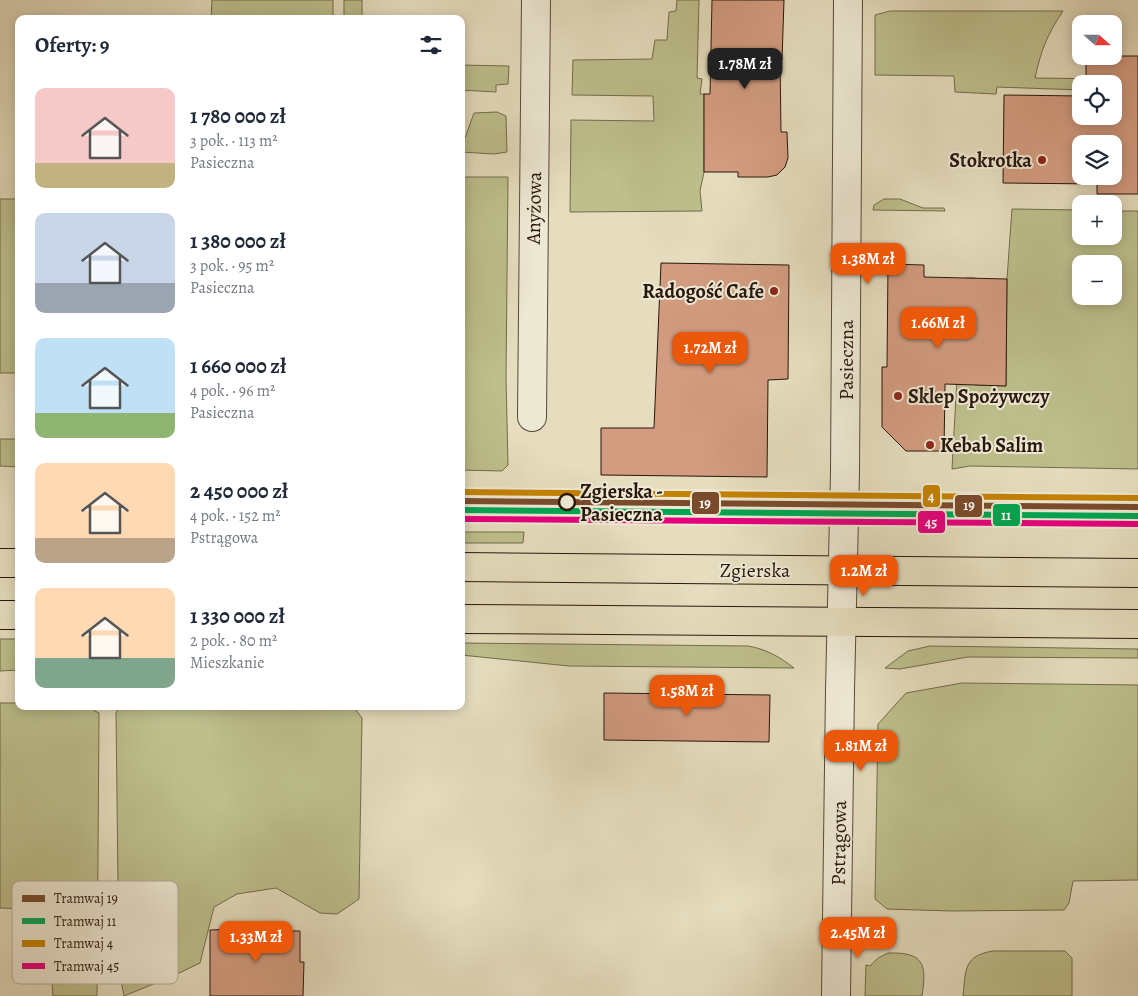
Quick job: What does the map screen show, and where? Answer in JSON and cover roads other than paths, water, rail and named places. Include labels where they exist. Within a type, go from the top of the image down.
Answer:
[{"type":"main road","points":[[0,563],[15,564]]},
{"type":"main road","name":"Zgierska","points":[[465,567],[1138,573]]},
{"type":"main road","points":[[0,615],[15,615]]},
{"type":"main road","points":[[465,619],[1138,624]]},
{"type":"street","name":"Anyżowa","points":[[532,416],[536,0]]},
{"type":"street","name":"Pasieczna","points":[[843,570],[848,180],[848,0]]},
{"type":"street","name":"Pstrągowa","points":[[836,996],[843,570]]},
{"type":"tram line","name":"4","points":[[465,492],[1138,498]]},
{"type":"tram line","name":"19","points":[[465,501],[1138,507]]},
{"type":"tram line","name":"11","points":[[465,510],[1138,516]]},
{"type":"tram line","name":"45","points":[[465,519],[1138,524]]},
{"type":"place","name":"Stokrotka","points":[[1042,160]]},
{"type":"place","name":"Radogość Cafe","points":[[774,291]]},
{"type":"place","name":"Sklep Spożywczy","points":[[898,396]]},
{"type":"place","name":"Kebab Salim","points":[[930,445]]},
{"type":"place","name":"Zgierska - Pasieczna","points":[[567,502]]}]
